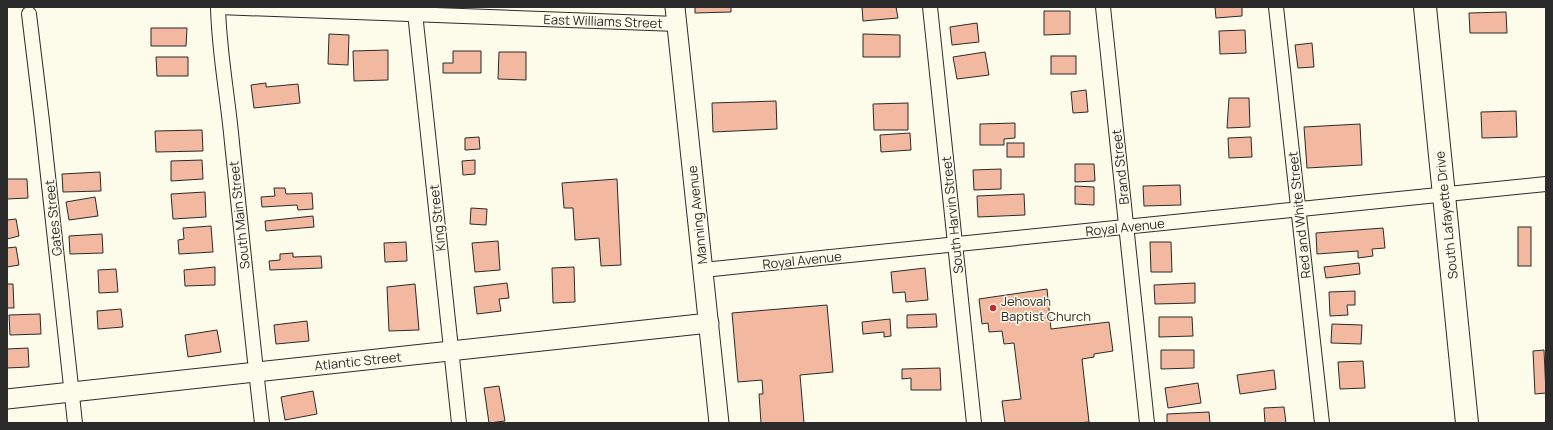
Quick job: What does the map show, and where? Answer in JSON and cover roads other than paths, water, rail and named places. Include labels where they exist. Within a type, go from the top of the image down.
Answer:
[{"type":"main road","name":"South Lafayette Drive","points":[[1425,7],[1466,423]]},
{"type":"street","name":"East Williams Street","points":[[218,7],[416,13],[443,11],[676,15]]},
{"type":"street","name":"South Main Street","points":[[218,7],[222,61],[262,423]]},
{"type":"street","name":"South Harvin Street","points":[[930,7],[974,423]]},
{"type":"street","name":"Brand Street","points":[[1103,7],[1147,423]]},
{"type":"street","name":"Red and White Street","points":[[1276,7],[1322,423]]},
{"type":"street","name":"King Street","points":[[416,13],[459,423]]},
{"type":"street","name":"Gates Street","points":[[29,14],[75,423]]},
{"type":"street","name":"Manning Avenue","points":[[676,15],[719,423]]},
{"type":"street","name":"Royal Avenue","points":[[703,270],[1546,184]]},
{"type":"street","name":"Atlantic Street","points":[[7,400],[709,323]]},
{"type":"place","name":"Jehovah Baptist Church","points":[[993,308]]}]
